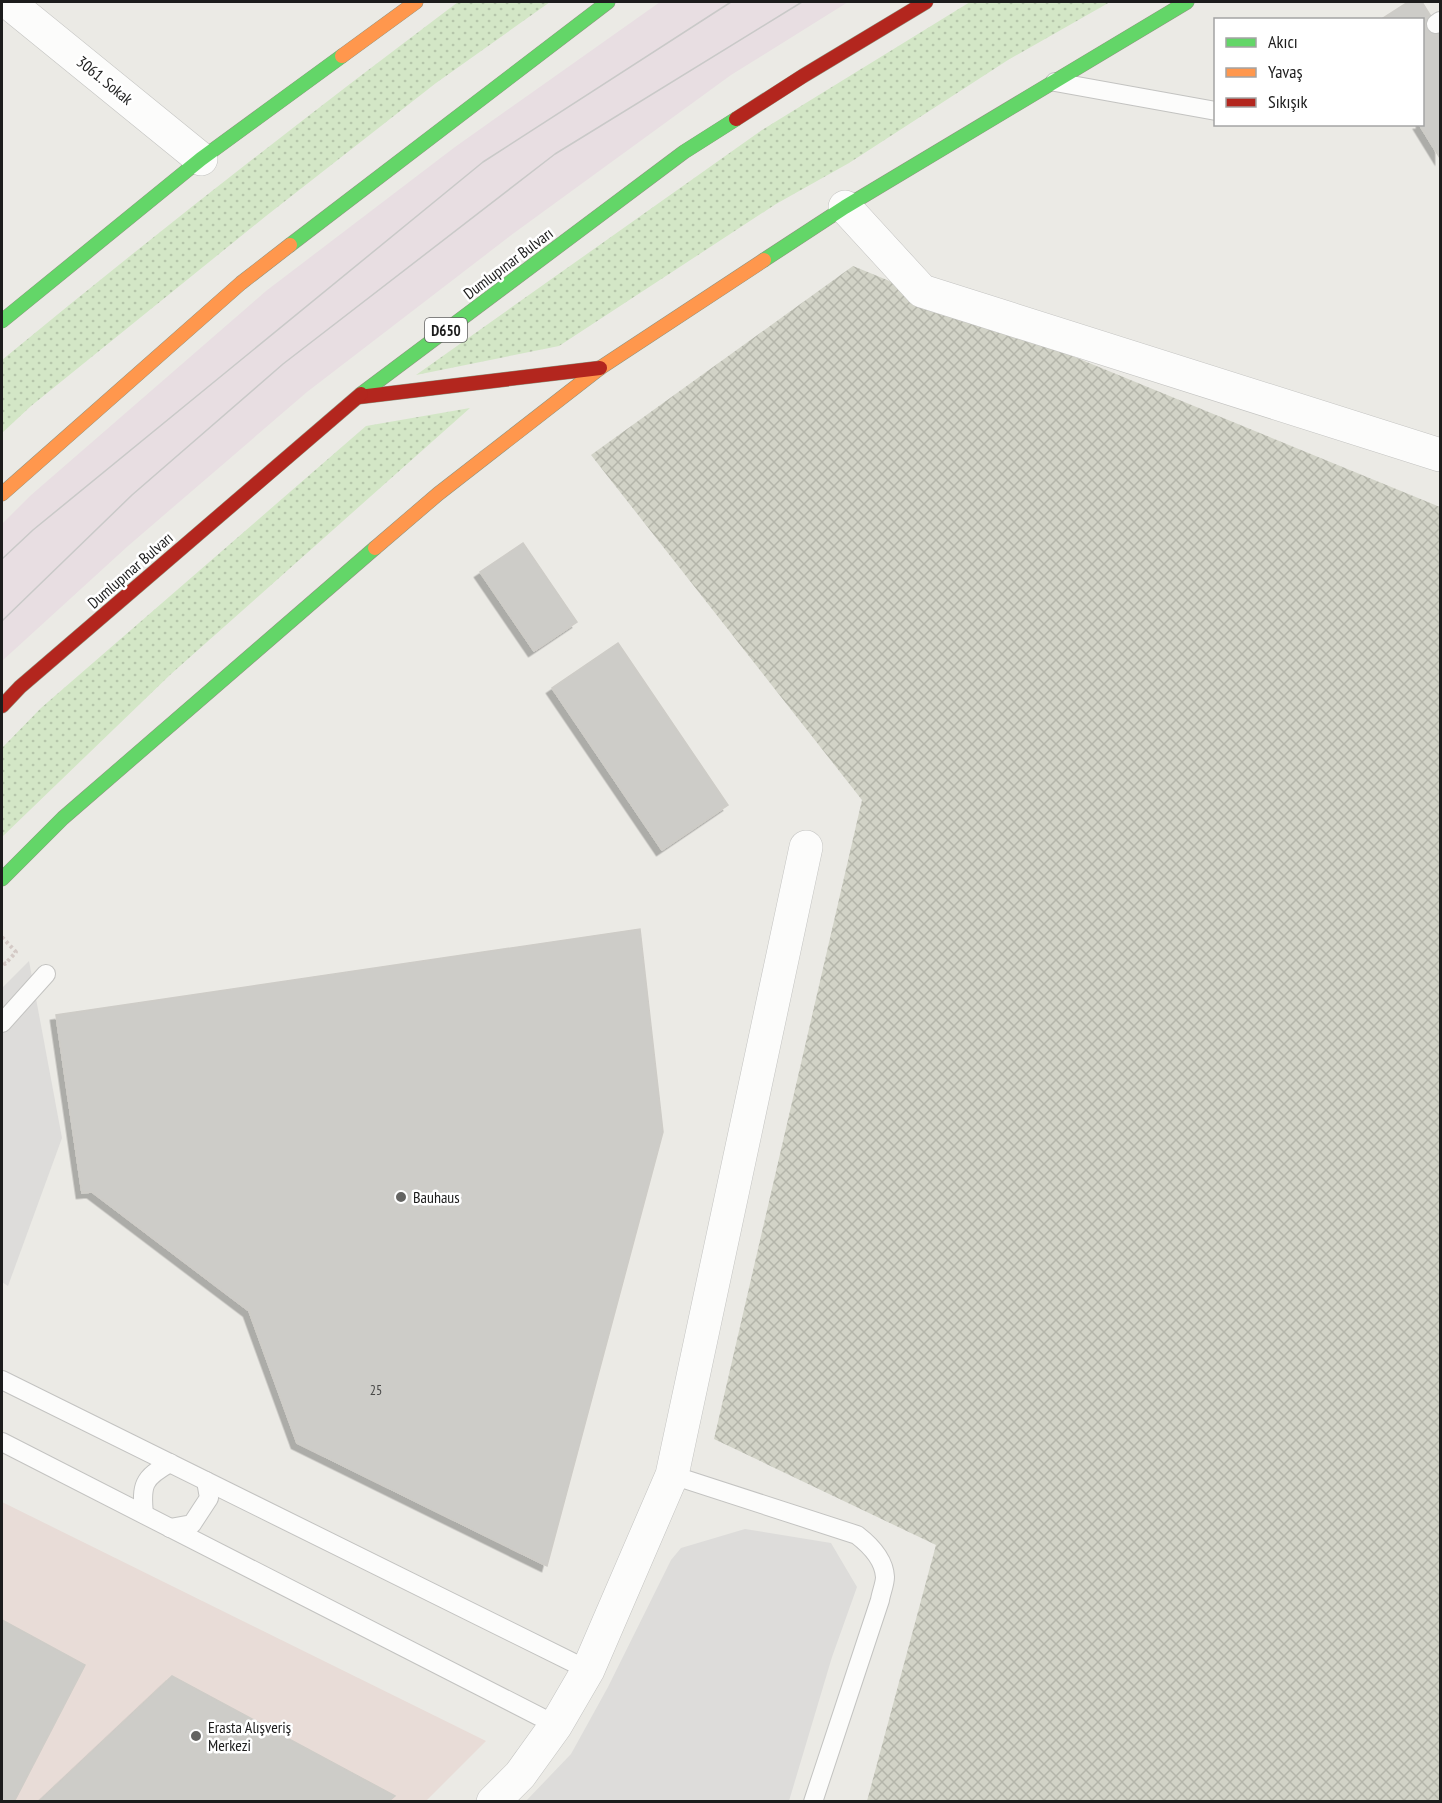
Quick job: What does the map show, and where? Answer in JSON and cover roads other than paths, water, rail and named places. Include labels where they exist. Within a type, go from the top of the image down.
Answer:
[{"type":"main road","points":[[2,321],[201,159],[416,2]]},
{"type":"main road","points":[[2,494],[241,283],[608,2]]},
{"type":"main road","name":"Dumlupınar Bulvarı","points":[[2,706],[20,687],[357,397],[684,152],[803,76],[926,2]]},
{"type":"main road","points":[[2,879],[63,818],[438,494],[600,368],[845,207],[1188,2]]},
{"type":"main road","points":[[357,397],[600,368]]},
{"type":"street","name":"3061. Sokak","points":[[8,2],[201,159]]},
{"type":"street","points":[[845,207],[922,291],[1440,455]]},
{"type":"street","points":[[493,1802],[520,1775],[556,1725],[588,1670],[672,1475],[806,847]]},
{"type":"lane","points":[[1053,82],[1214,111]]},
{"type":"lane","points":[[2,1023],[46,974]]},
{"type":"lane","points":[[2,1380],[588,1670]]},
{"type":"lane","points":[[2,1442],[556,1725]]},
{"type":"lane","points":[[144,1514],[142,1491],[153,1472],[170,1464]]},
{"type":"lane","points":[[672,1475],[857,1534],[871,1545],[882,1563],[885,1578],[880,1600],[813,1802]]},
{"type":"lane","points":[[170,1528],[192,1524],[209,1498],[206,1481]]},
{"type":"tram line","points":[[2,559],[33,530],[483,162],[731,2]]},
{"type":"tram line","points":[[2,621],[132,495],[283,364],[555,154],[802,2]]},
{"type":"place","name":"Bauhaus","points":[[401,1197]]},
{"type":"place","name":"Erasta Alışveriş Merkezi","points":[[196,1736]]}]
